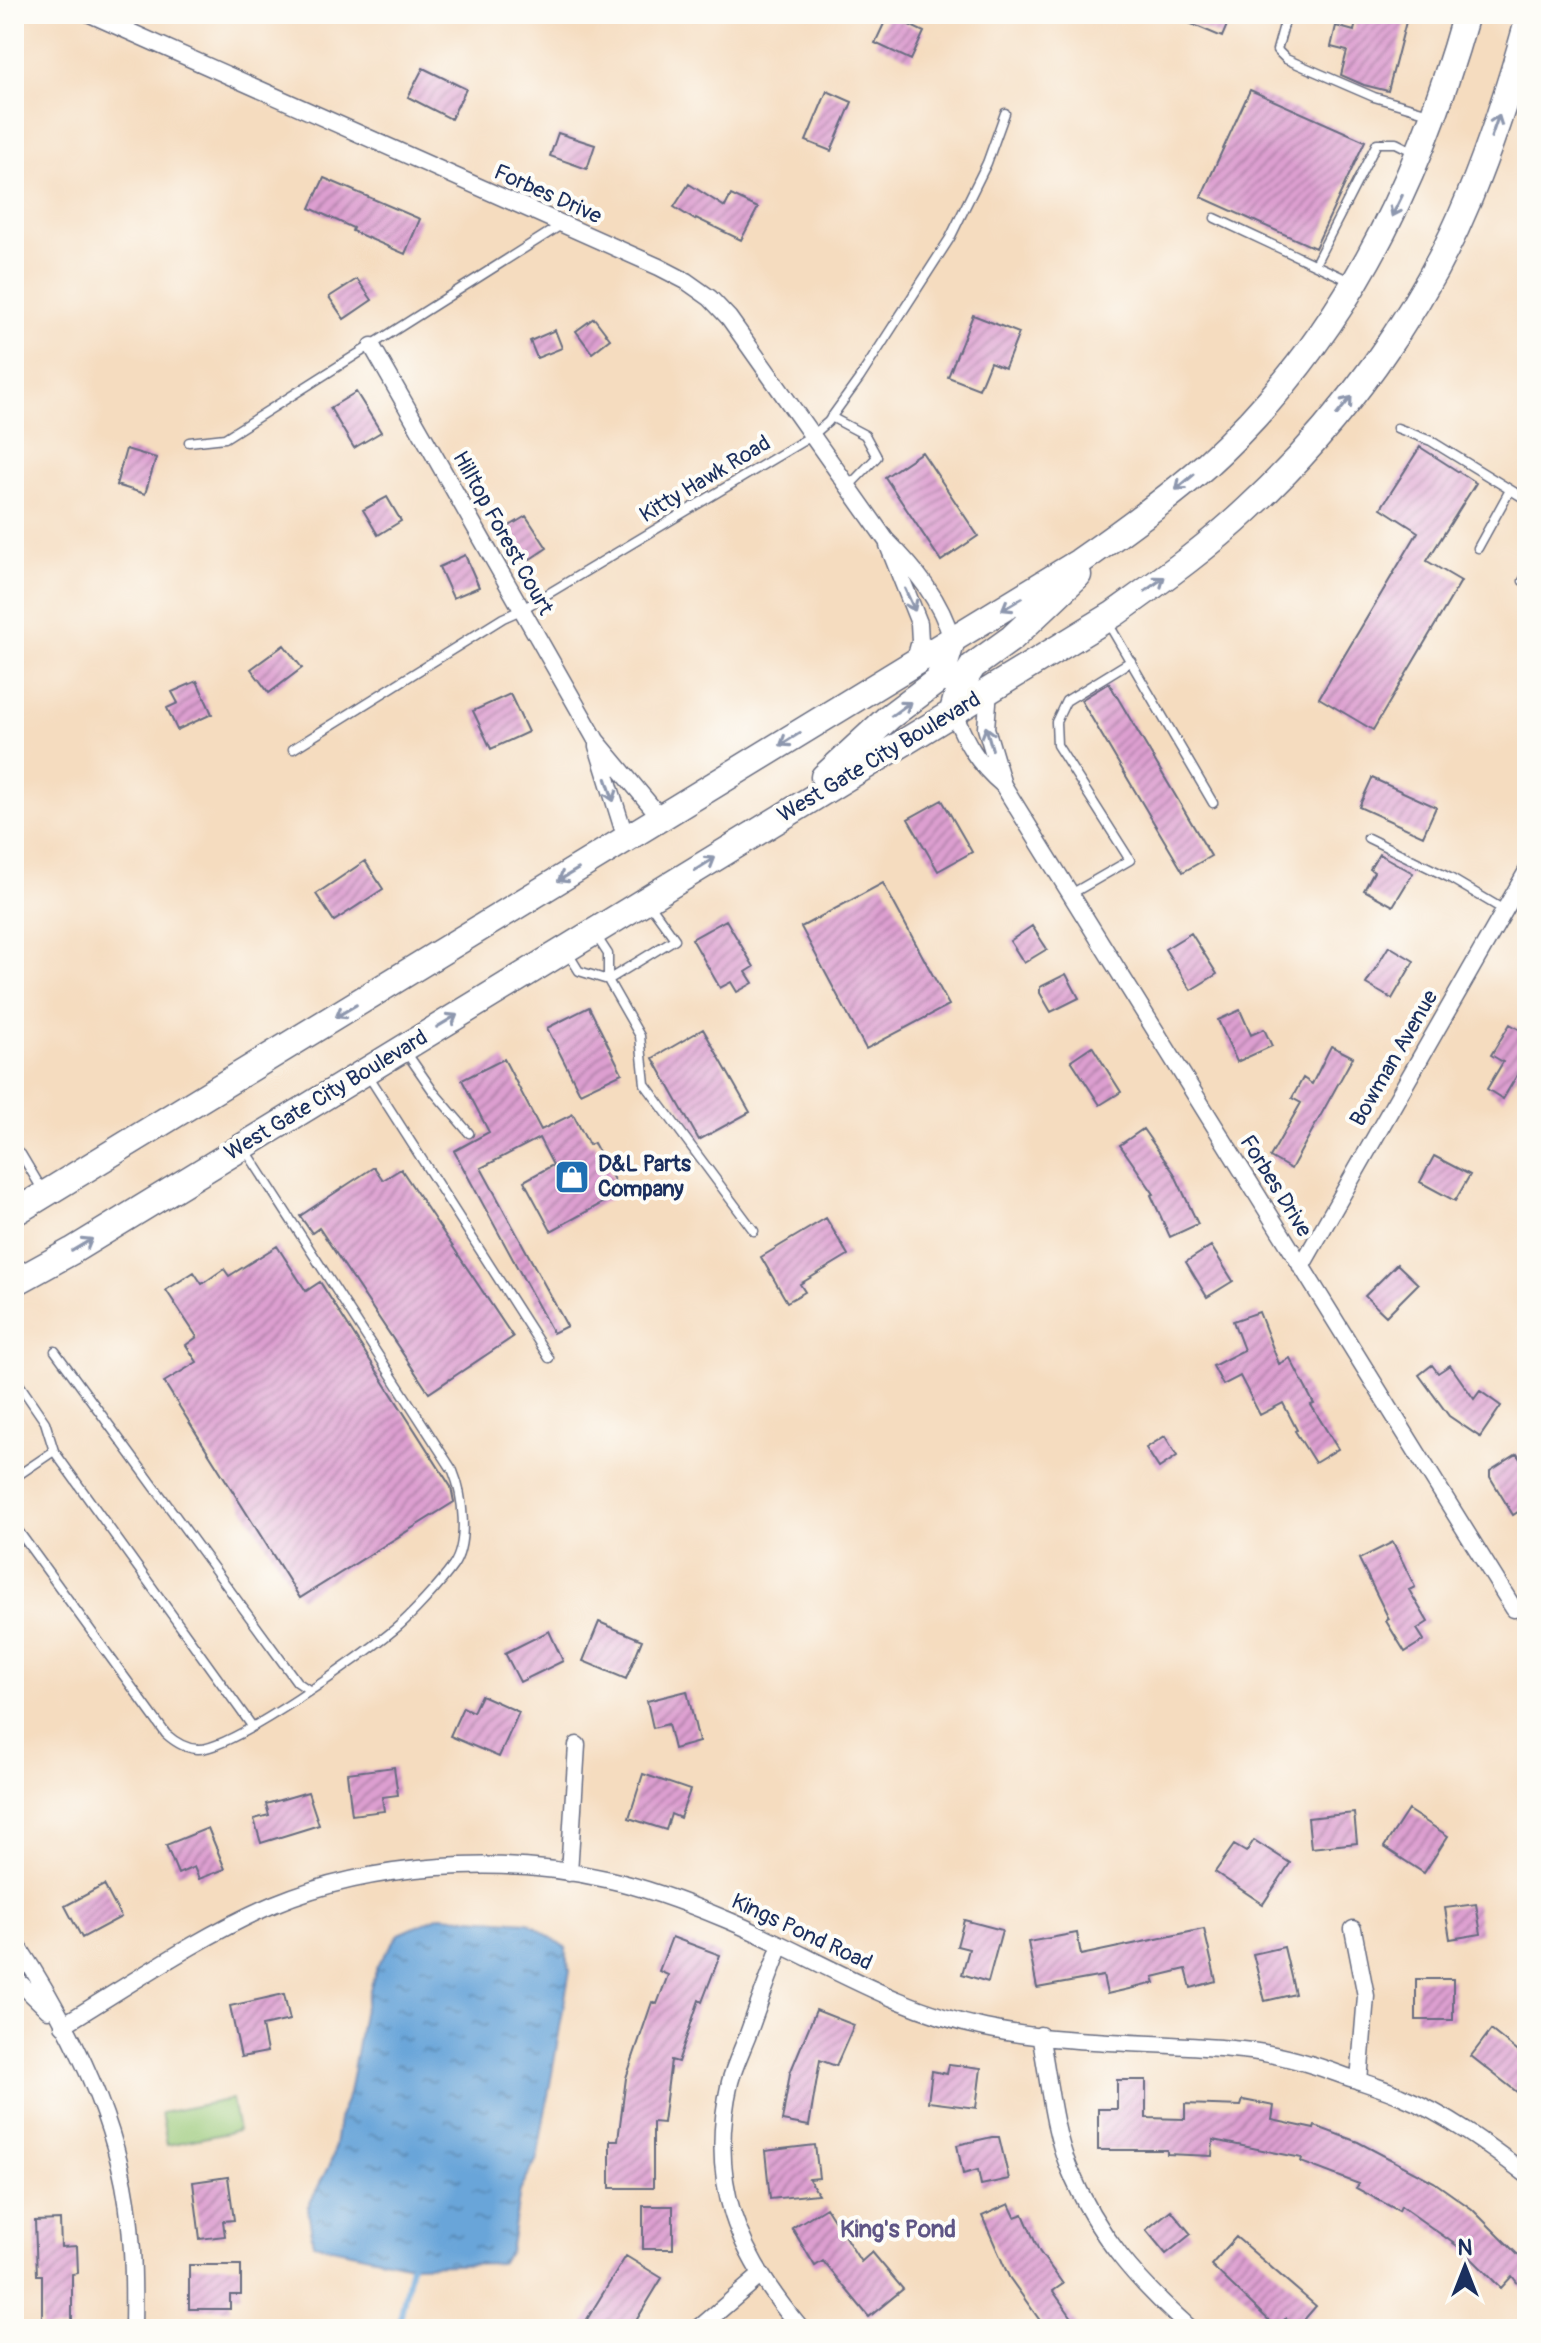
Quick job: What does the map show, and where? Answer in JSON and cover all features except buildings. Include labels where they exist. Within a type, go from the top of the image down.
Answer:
[{"type":"main road","points":[[14,1213],[1079,562],[1124,531],[1206,465],[1242,429],[1309,351],[1354,283],[1389,221],[1419,155],[1466,14]]},
{"type":"main road","name":"West Gate City Boulevard","points":[[14,1283],[72,1251],[1105,619],[1161,580],[1247,510],[1323,432],[1358,388],[1418,295],[1468,200],[1527,25]]},
{"type":"main road","points":[[953,711],[960,686],[973,666],[1032,621],[1124,531]]},
{"type":"main road","points":[[780,817],[889,717],[929,689],[944,667],[952,640]]},
{"type":"street","name":"Forbes Drive","points":[[90,14],[659,267],[710,298],[729,318],[886,540],[909,563],[945,615],[952,640]]},
{"type":"street","name":"Hilltop Forest Court","points":[[372,346],[596,740],[661,818]]},
{"type":"street","name":"Forbes Drive","points":[[886,540],[919,623],[920,641],[914,663]]},
{"type":"street","name":"Forbes Drive","points":[[989,690],[986,728],[1003,785],[1514,1609]]},
{"type":"street","name":"Forbes Drive","points":[[953,711],[963,737],[982,768],[1003,785]]},
{"type":"street","name":"Hilltop Forest Court","points":[[596,740],[626,839]]},
{"type":"street","name":"Bowman Avenue","points":[[1301,1267],[1527,871]]},
{"type":"street","points":[[569,1873],[577,1745]]},
{"type":"street","name":"Kings Pond Road","points":[[63,2025],[215,1932],[308,1892],[374,1876],[440,1867],[508,1866],[604,1878],[668,1896],[729,1920],[922,2010],[986,2028],[1253,2051],[1302,2061],[1402,2096],[1432,2110],[1488,2145],[1527,2175]]},
{"type":"street","points":[[1353,1929],[1366,1996],[1359,2081]]},
{"type":"street","points":[[14,1940],[63,2025],[104,2113],[120,2166],[130,2226],[133,2329]]},
{"type":"street","points":[[781,1945],[731,2080],[722,2128],[723,2169],[730,2209],[744,2248],[774,2297],[801,2329]]},
{"type":"street","points":[[14,1977],[63,2025]]},
{"type":"street","points":[[1040,2035],[1061,2142],[1069,2167],[1099,2229],[1151,2293],[1191,2329]]},
{"type":"street","points":[[698,2329],[761,2275]]},
{"type":"lane","points":[[1287,14],[1277,50],[1286,59],[1374,97],[1434,114]]},
{"type":"lane","name":"Kitty Hawk Road","points":[[293,749],[503,618],[813,435],[831,417],[950,238],[987,163],[1005,113]]},
{"type":"lane","points":[[1315,264],[1377,143],[1396,143],[1419,155]]},
{"type":"lane","points":[[1215,218],[1354,283]]},
{"type":"lane","points":[[189,442],[225,438],[561,225]]},
{"type":"lane","points":[[831,417],[865,435],[877,457],[849,486]]},
{"type":"lane","points":[[1397,428],[1431,441],[1527,500]]},
{"type":"lane","points":[[1478,548],[1510,490]]},
{"type":"lane","points":[[1105,619],[1213,803]]},
{"type":"lane","points":[[1070,894],[1130,860],[1057,745],[1056,722],[1066,701],[1131,661]]},
{"type":"lane","points":[[1368,838],[1450,878],[1504,910]]},
{"type":"lane","points":[[566,949],[579,971],[608,980],[675,939],[646,899]]},
{"type":"lane","points":[[593,932],[608,954],[608,980],[640,1036],[645,1084],[754,1231]]},
{"type":"lane","points":[[403,1048],[433,1091],[469,1133]]},
{"type":"lane","points":[[366,1071],[549,1358]]},
{"type":"lane","points":[[14,1525],[166,1734],[179,1745],[197,1750],[229,1741],[397,1628],[455,1564],[462,1536],[462,1492],[453,1471],[243,1146]]},
{"type":"lane","points":[[21,1154],[46,1195]]},
{"type":"lane","points":[[55,1351],[297,1682],[309,1690]]},
{"type":"lane","points":[[15,1378],[45,1422],[54,1451],[252,1726]]},
{"type":"lane","points":[[14,1478],[54,1451]]},
{"type":"green space","points":[[232,2099],[238,2131],[167,2145],[161,2113]]},
{"type":"water","points":[[440,1916],[528,1922],[565,1947],[570,1970],[537,2159],[520,2191],[510,2252],[500,2263],[411,2265],[313,2244],[308,2207],[333,2157],[340,2114],[349,2094],[363,2013],[377,1966],[399,1934]]},
{"type":"waterway","points":[[398,2329],[411,2265]]},
{"type":"place","name":"D&L Parts Company","points":[[572,1177]]},
{"type":"district","name":"King's Pond","points":[[898,2229]]}]
